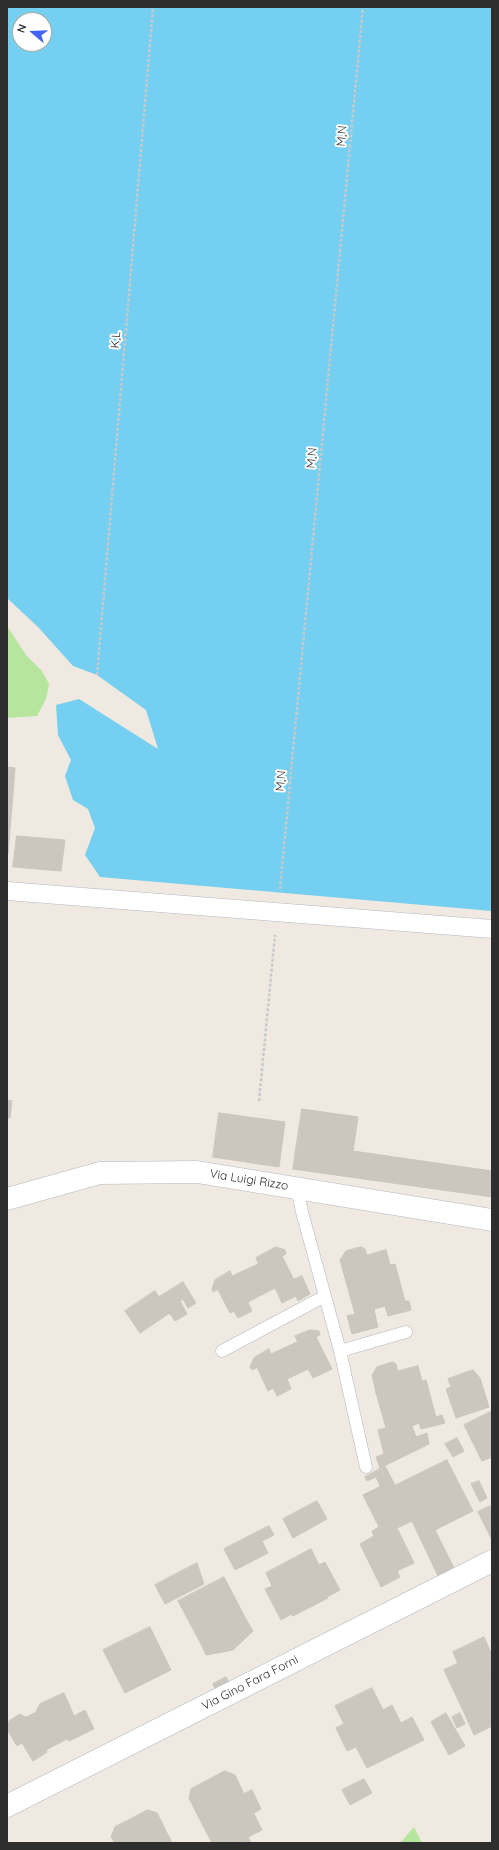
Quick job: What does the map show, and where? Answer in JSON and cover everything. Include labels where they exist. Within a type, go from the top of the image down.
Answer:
[{"type":"street","points":[[7,891],[278,911],[492,929]]},
{"type":"street","name":"Via Luigi Rizzo","points":[[7,1199],[100,1173],[197,1172],[492,1220]]},
{"type":"street","name":"Via Gino Fara Forni","points":[[7,1806],[492,1561]]},
{"type":"lane","points":[[298,1188],[302,1212],[340,1351],[366,1468]]},
{"type":"lane","points":[[222,1351],[325,1296]]},
{"type":"lane","points":[[340,1351],[406,1332]]},
{"type":"path","name":"K,L","points":[[97,674],[153,7]]},
{"type":"path","name":"M,N","points":[[259,1101],[363,7]]},
{"type":"green space","points":[[7,626],[26,655],[42,671],[49,684],[46,699],[37,716],[7,718]]},
{"type":"green space","points":[[414,1827],[422,1843],[400,1843]]},
{"type":"water","points":[[7,7],[492,7],[492,911],[100,877],[85,855],[95,828],[88,809],[73,800],[65,776],[71,760],[58,735],[56,705],[79,699],[158,749],[146,710],[97,675],[73,666],[38,627],[7,598]]},
{"type":"building","points":[[7,767],[15,768],[8,854],[7,854]]},
{"type":"building","points":[[17,836],[65,840],[61,871],[13,867]]},
{"type":"building","points":[[7,1100],[12,1101],[10,1118],[7,1118]]},
{"type":"building","points":[[302,1109],[358,1117],[353,1151],[492,1171],[492,1197],[293,1169]]},
{"type":"building","points":[[219,1113],[285,1122],[279,1167],[213,1157]]},
{"type":"building","points":[[276,1247],[285,1250],[286,1254],[260,1268],[256,1258]]},
{"type":"building","points":[[361,1247],[365,1249],[367,1256],[348,1261],[352,1276],[345,1278],[340,1260],[346,1251]]},
{"type":"building","points":[[386,1250],[390,1265],[395,1264],[405,1301],[409,1301],[411,1310],[388,1316],[385,1306],[374,1309],[376,1319],[354,1325],[352,1315],[355,1314],[345,1278],[352,1276],[348,1261]]},
{"type":"building","points":[[282,1256],[294,1280],[289,1282],[296,1296],[282,1303],[275,1288],[248,1302],[252,1311],[238,1318],[234,1311],[230,1313],[218,1290],[234,1281],[232,1276],[258,1264],[260,1268]]},
{"type":"building","points":[[230,1271],[234,1281],[213,1292],[212,1289],[215,1280]]},
{"type":"building","points":[[302,1276],[310,1294],[298,1301],[289,1282]]},
{"type":"building","points":[[183,1282],[196,1303],[188,1308],[183,1299],[180,1301],[187,1314],[175,1321],[159,1297]]},
{"type":"building","points":[[155,1291],[170,1313],[140,1333],[125,1311]]},
{"type":"building","points":[[352,1315],[354,1325],[376,1319],[378,1327],[352,1334],[347,1316]]},
{"type":"building","points":[[310,1330],[319,1331],[320,1335],[299,1345],[295,1336]]},
{"type":"building","points":[[316,1337],[332,1369],[313,1378],[308,1369],[287,1379],[291,1389],[277,1396],[273,1388],[268,1391],[257,1367],[273,1359],[271,1354],[297,1342],[299,1345]]},
{"type":"building","points":[[269,1349],[273,1359],[252,1370],[250,1367],[254,1358]]},
{"type":"building","points":[[393,1362],[396,1364],[398,1372],[377,1377],[381,1392],[376,1393],[372,1375],[377,1367]]},
{"type":"building","points":[[418,1366],[422,1381],[426,1380],[436,1417],[442,1415],[445,1423],[421,1429],[419,1423],[412,1426],[416,1437],[427,1433],[429,1444],[380,1468],[376,1457],[384,1454],[378,1430],[386,1428],[376,1393],[381,1392],[377,1377]]},
{"type":"building","points":[[473,1370],[480,1378],[489,1407],[477,1411],[468,1381],[464,1382],[462,1374]]},
{"type":"building","points":[[462,1374],[464,1382],[468,1381],[477,1411],[456,1418],[446,1389],[451,1387],[448,1379]]},
{"type":"building","points":[[492,1411],[492,1457],[482,1461],[464,1425]]},
{"type":"building","points":[[457,1438],[464,1451],[453,1457],[445,1444]]},
{"type":"building","points":[[447,1460],[473,1511],[435,1530],[454,1568],[438,1576],[412,1521],[397,1528],[414,1563],[397,1571],[400,1577],[381,1587],[360,1544],[374,1536],[372,1531],[379,1527],[363,1495],[387,1483],[389,1488]]},
{"type":"building","points":[[385,1466],[395,1485],[389,1488],[387,1483],[380,1486],[376,1477],[367,1481],[365,1477]]},
{"type":"building","points":[[479,1481],[487,1498],[480,1502],[471,1484]]},
{"type":"building","points":[[317,1501],[327,1519],[293,1538],[283,1519]]},
{"type":"building","points":[[490,1506],[492,1511],[492,1540],[478,1512]]},
{"type":"building","points":[[269,1526],[274,1535],[262,1541],[268,1553],[235,1570],[224,1549]]},
{"type":"building","points":[[311,1549],[319,1565],[325,1562],[340,1590],[293,1616],[292,1614],[281,1620],[265,1589],[272,1586],[266,1573]]},
{"type":"building","points":[[197,1563],[204,1584],[165,1604],[155,1585]]},
{"type":"building","points":[[224,1577],[247,1621],[227,1638],[201,1644],[178,1601]]},
{"type":"building","points":[[247,1621],[253,1631],[233,1650],[206,1655],[201,1644],[227,1638]]},
{"type":"building","points":[[150,1627],[171,1670],[125,1693],[103,1650]]},
{"type":"building","points":[[484,1637],[492,1655],[491,1681],[478,1654],[458,1664],[453,1652]]},
{"type":"building","points":[[478,1654],[491,1681],[492,1680],[492,1705],[466,1717],[444,1670]]},
{"type":"building","points":[[226,1677],[229,1683],[215,1689],[213,1684]]},
{"type":"building","points":[[372,1688],[383,1710],[392,1705],[401,1723],[412,1717],[424,1740],[367,1768],[356,1747],[362,1744],[351,1721],[344,1724],[335,1706]]},
{"type":"building","points":[[64,1693],[74,1716],[85,1710],[94,1729],[69,1741],[67,1739],[46,1750],[47,1752],[33,1761],[22,1743],[17,1746],[8,1731],[9,1721],[20,1714],[25,1717],[29,1716],[36,1712],[40,1704]]},
{"type":"building","points":[[492,1705],[492,1726],[474,1735],[466,1717]]},
{"type":"building","points":[[446,1713],[465,1746],[449,1755],[431,1722]]},
{"type":"building","points":[[460,1713],[465,1724],[457,1728],[452,1717]]},
{"type":"building","points":[[351,1721],[362,1744],[347,1751],[336,1728]]},
{"type":"building","points":[[225,1771],[235,1775],[244,1794],[240,1796],[233,1781],[194,1801],[202,1816],[199,1818],[189,1798],[191,1789]]},
{"type":"building","points":[[364,1779],[372,1793],[350,1805],[342,1790]]},
{"type":"building","points":[[233,1781],[240,1796],[244,1794],[262,1830],[236,1843],[212,1843],[199,1818],[202,1816],[194,1801]]},
{"type":"building","points":[[252,1790],[261,1809],[254,1813],[244,1794]]},
{"type":"building","points":[[148,1810],[157,1813],[172,1843],[115,1843],[111,1837],[115,1827]]},
{"type":"building","points":[[248,1837],[251,1843],[236,1843]]}]
